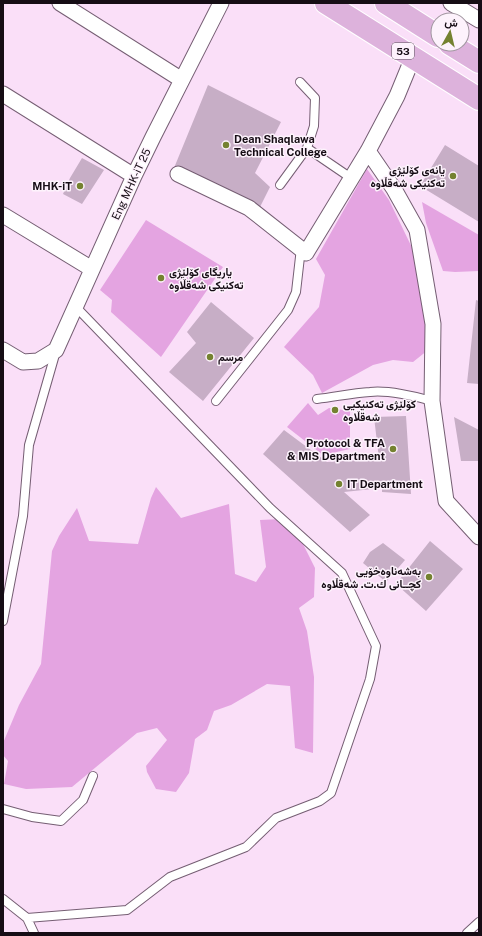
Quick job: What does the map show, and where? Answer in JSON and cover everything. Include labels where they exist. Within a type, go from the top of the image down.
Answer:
[{"type":"main road","name":"53","points":[[326,3],[479,99]]},
{"type":"main road","points":[[386,3],[430,31]]},
{"type":"main road","points":[[463,52],[479,62]]},
{"type":"street","points":[[60,3],[182,80]]},
{"type":"street","name":"Eng MHK-iT 25","points":[[56,350],[134,176],[221,3]]},
{"type":"street","points":[[451,3],[479,20]]},
{"type":"street","points":[[178,174],[249,208],[306,253],[368,151],[397,96],[412,57]]},
{"type":"street","points":[[3,94],[134,176]]},
{"type":"street","points":[[368,151],[394,190],[417,230],[433,324],[432,401],[446,501],[479,537]]},
{"type":"street","points":[[3,215],[92,268]]},
{"type":"street","points":[[3,350],[23,362],[38,361],[56,350]]},
{"type":"lane","points":[[280,185],[307,148],[314,126],[315,98],[300,82]]},
{"type":"lane","points":[[307,148],[351,178]]},
{"type":"lane","points":[[216,401],[288,310],[296,292],[301,248]]},
{"type":"lane","points":[[27,918],[127,910],[170,877],[246,847],[276,818],[320,801],[331,793],[370,679],[376,646],[342,573],[270,508],[75,306]]},
{"type":"lane","points":[[3,621],[23,516],[29,444],[56,350]]},
{"type":"lane","points":[[317,399],[371,392],[391,393],[418,397],[432,401]]},
{"type":"lane","points":[[3,809],[32,817],[61,821],[83,800],[93,776]]},
{"type":"lane","points":[[3,899],[27,918],[34,933]]},
{"type":"lane","points":[[466,933],[479,922]]},
{"type":"shaded area","points":[[367,169],[389,200],[418,260],[425,286],[428,350],[413,362],[393,360],[373,365],[322,393],[313,375],[284,347],[319,307],[325,275],[316,259]]},
{"type":"shaded area","points":[[422,202],[479,235],[479,271],[443,271],[426,223]]},
{"type":"shaded area","name":"یاریگای کۆلێژی تەکنیکی شەقڵاوە","points":[[146,220],[223,267],[161,357],[111,312],[112,300],[100,290]]},
{"type":"shaded area","points":[[308,403],[318,415],[329,408],[350,411],[350,449],[323,455],[287,427]]},
{"type":"shaded area","points":[[156,487],[181,518],[229,504],[235,574],[256,582],[266,567],[260,520],[281,519],[301,540],[315,568],[314,597],[299,608],[307,631],[314,677],[313,753],[295,748],[290,686],[267,684],[231,705],[214,711],[207,730],[195,739],[189,773],[176,792],[156,789],[147,772],[146,766],[167,740],[157,728],[137,733],[72,787],[26,789],[4,784],[8,761],[3,755],[3,743],[19,705],[41,664],[52,551],[59,536],[77,508],[89,541],[138,544],[151,498]]},
{"type":"building","name":"Dean Shaqlawa Technical College","points":[[208,85],[281,122],[255,173],[270,187],[258,211],[174,168]]},
{"type":"building","name":"یانەی کۆلێژی تەکنیکی شەقڵاوە","points":[[445,145],[479,166],[479,222],[420,186]]},
{"type":"building","name":"MHK-iT","points":[[82,158],[104,170],[82,204],[63,194],[70,178]]},
{"type":"building","points":[[476,300],[479,301],[479,384],[467,383]]},
{"type":"building","name":"مرسم","points":[[211,302],[254,338],[203,401],[169,372],[196,343],[187,332]]},
{"type":"building","name":"IT Department","points":[[406,416],[411,494],[382,492],[382,488],[344,492],[370,515],[350,532],[263,454],[284,430],[327,462],[379,459],[374,417]]},
{"type":"building","points":[[454,417],[479,430],[479,461],[461,461]]},
{"type":"building","name":"بەشەناوەخۆیی کچــانی ك.ت. شەقڵاوە","points":[[430,541],[463,569],[426,611],[396,584]]},
{"type":"building","points":[[383,543],[405,560],[386,582],[363,563],[370,552]]},
{"type":"place","name":"Dean Shaqlawa Technical College","points":[[226,145]]},
{"type":"place","name":"یانەی کۆلێژی تەکنیکی شەقڵاوە","points":[[453,176]]},
{"type":"place","name":"MHK-iT","points":[[80,186]]},
{"type":"place","name":"یاریگای کۆلێژی تەکنیکی شەقڵاوە","points":[[161,278]]},
{"type":"place","name":"مرسم","points":[[210,357]]},
{"type":"place","name":"کۆلێژی تەکنیکیی شەقڵاوە","points":[[335,410]]},
{"type":"place","name":"Protocol & TFA & MIS Department","points":[[393,449]]},
{"type":"place","name":"IT Department","points":[[339,484]]},
{"type":"place","name":"بەشەناوەخۆیی کچــانی ك.ت. شەقڵاوە","points":[[429,577]]}]
